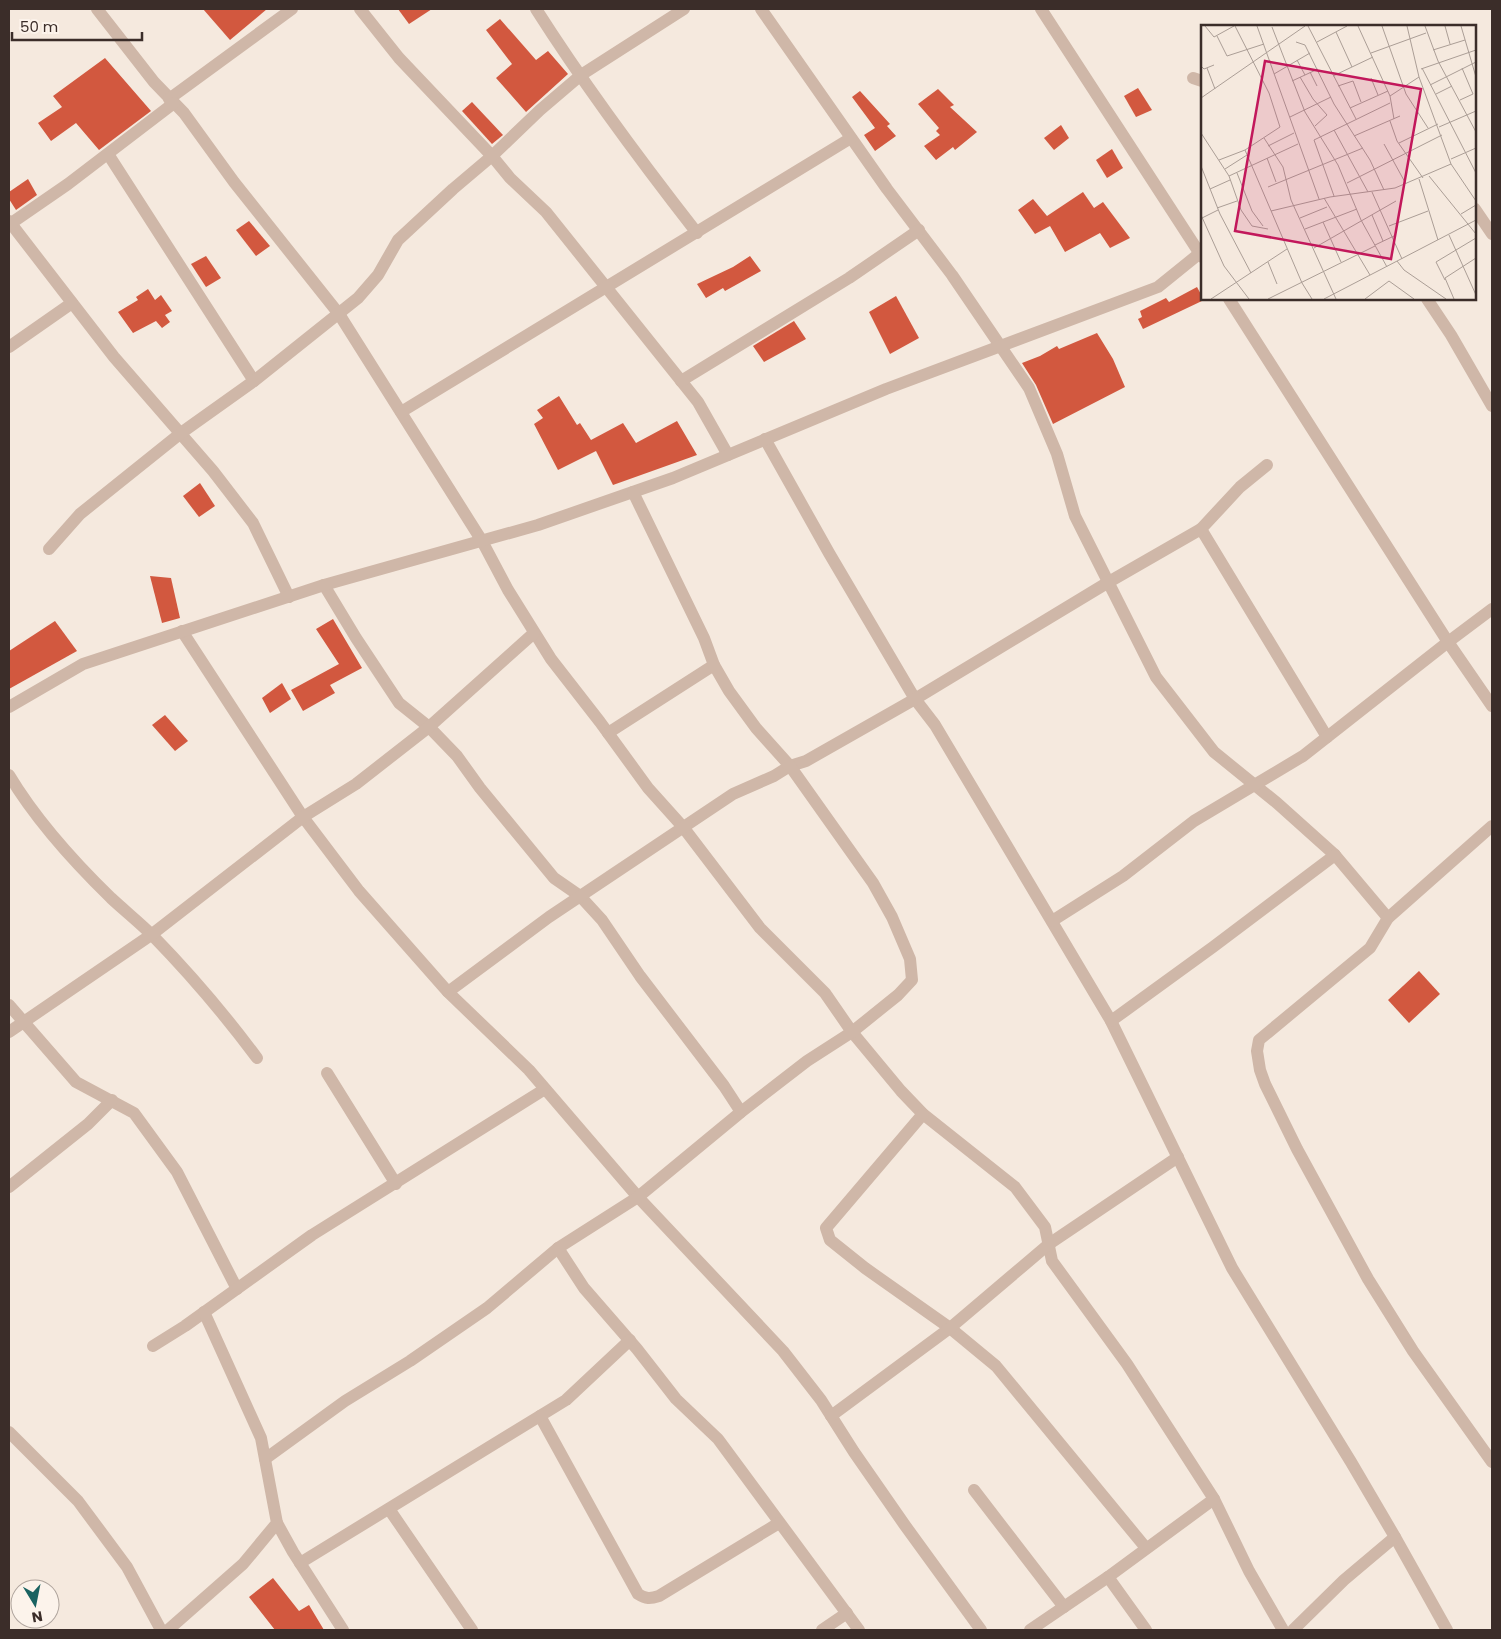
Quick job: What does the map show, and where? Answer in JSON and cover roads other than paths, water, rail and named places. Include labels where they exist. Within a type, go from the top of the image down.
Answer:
[{"type":"street","points":[[97,9],[154,82],[184,113],[281,243],[339,314],[482,541],[508,590],[551,660],[648,788],[683,827],[760,928],[825,992],[852,1032],[901,1091],[923,1114],[1014,1186],[1045,1227],[1052,1261],[1127,1364],[1214,1499],[1249,1571],[1283,1630]]},
{"type":"street","points":[[289,597],[253,524],[213,471],[114,357],[10,222],[108,154],[172,101],[292,9]]},
{"type":"street","points":[[360,9],[399,58],[492,156],[510,178],[546,212],[698,402],[728,455]]},
{"type":"street","points":[[536,9],[568,60],[581,75],[641,162],[697,233]]},
{"type":"street","points":[[49,549],[80,514],[181,433],[254,382],[358,298],[378,275],[398,240],[581,75],[684,9]]},
{"type":"street","points":[[761,9],[887,189],[952,275],[1029,388],[1058,454],[1075,516],[1107,583],[1156,677],[1214,752],[1277,803],[1335,855],[1388,918]]},
{"type":"street","points":[[9,707],[83,664],[324,585],[538,525],[673,478],[886,389],[1158,286],[1201,255],[1040,9]]},
{"type":"street","points":[[401,412],[851,138]]},
{"type":"street","points":[[108,154],[254,382]]},
{"type":"street","points":[[1476,210],[1492,234]]},
{"type":"street","points":[[681,382],[849,278],[919,230]]},
{"type":"street","points":[[1230,300],[1448,642],[1492,706]]},
{"type":"street","points":[[1427,300],[1451,335],[1492,406]]},
{"type":"street","points":[[9,347],[72,302]]},
{"type":"street","points":[[765,439],[829,553],[915,699],[935,725],[1014,861],[1111,1021],[1232,1268],[1396,1537],[1447,1630]]},
{"type":"street","points":[[448,992],[541,922],[733,794],[774,776],[790,766],[806,761],[915,699],[1107,583],[1201,529],[1240,487],[1267,465]]},
{"type":"street","points":[[265,1459],[345,1401],[410,1361],[487,1308],[558,1248],[638,1197],[741,1112],[807,1061],[852,1032],[898,995],[912,980],[910,958],[892,917],[873,883],[790,766],[756,728],[729,691],[714,665],[704,638],[633,492]]},
{"type":"street","points":[[1201,529],[1327,737]]},
{"type":"street","points":[[324,585],[399,703],[429,727],[457,756],[480,788],[554,878],[580,896],[602,920],[640,976],[724,1086],[741,1112]]},
{"type":"street","points":[[1052,921],[1123,876],[1194,821],[1303,756],[1492,609]]},
{"type":"street","points":[[182,631],[303,817],[359,891],[448,992],[530,1070],[638,1197],[784,1351],[831,1416],[904,1524],[981,1630]]},
{"type":"street","points":[[9,1032],[151,934],[303,817],[356,784],[429,727],[534,632]]},
{"type":"street","points":[[608,733],[714,665]]},
{"type":"street","points":[[9,775],[21,795],[51,833],[111,897],[196,980],[257,1058]]},
{"type":"street","points":[[1492,826],[1388,918],[1370,948],[1259,1040],[1257,1051],[1260,1070],[1265,1084],[1297,1149],[1368,1279],[1413,1351],[1492,1462]]},
{"type":"street","points":[[1111,1021],[1335,855]]},
{"type":"street","points":[[9,1005],[76,1082],[134,1113],[177,1172],[237,1289]]},
{"type":"street","points":[[327,1073],[396,1184]]},
{"type":"street","points":[[153,1346],[312,1236],[546,1089]]},
{"type":"street","points":[[9,1187],[88,1124],[112,1100]]},
{"type":"street","points":[[923,1114],[826,1228],[830,1240],[865,1268],[950,1328],[996,1366],[1146,1548]]},
{"type":"street","points":[[831,1416],[950,1328],[1049,1244],[1178,1157]]},
{"type":"street","points":[[558,1248],[584,1288],[630,1340],[676,1399],[718,1439],[858,1630]]},
{"type":"street","points":[[204,1312],[261,1438],[277,1523],[343,1630]]},
{"type":"street","points":[[300,1563],[566,1400],[630,1340]]},
{"type":"street","points":[[540,1416],[638,1594],[645,1598],[658,1596],[779,1523]]},
{"type":"street","points":[[9,1432],[78,1501],[127,1567],[161,1630]]},
{"type":"street","points":[[974,1490],[1064,1607]]},
{"type":"street","points":[[1030,1630],[1108,1577],[1214,1499]]},
{"type":"street","points":[[389,1509],[472,1630]]},
{"type":"street","points":[[168,1630],[243,1564],[277,1523]]},
{"type":"street","points":[[1293,1630],[1344,1580],[1396,1537]]},
{"type":"street","points":[[1108,1577],[1146,1630]]},
{"type":"street","points":[[822,1630],[847,1613]]}]
